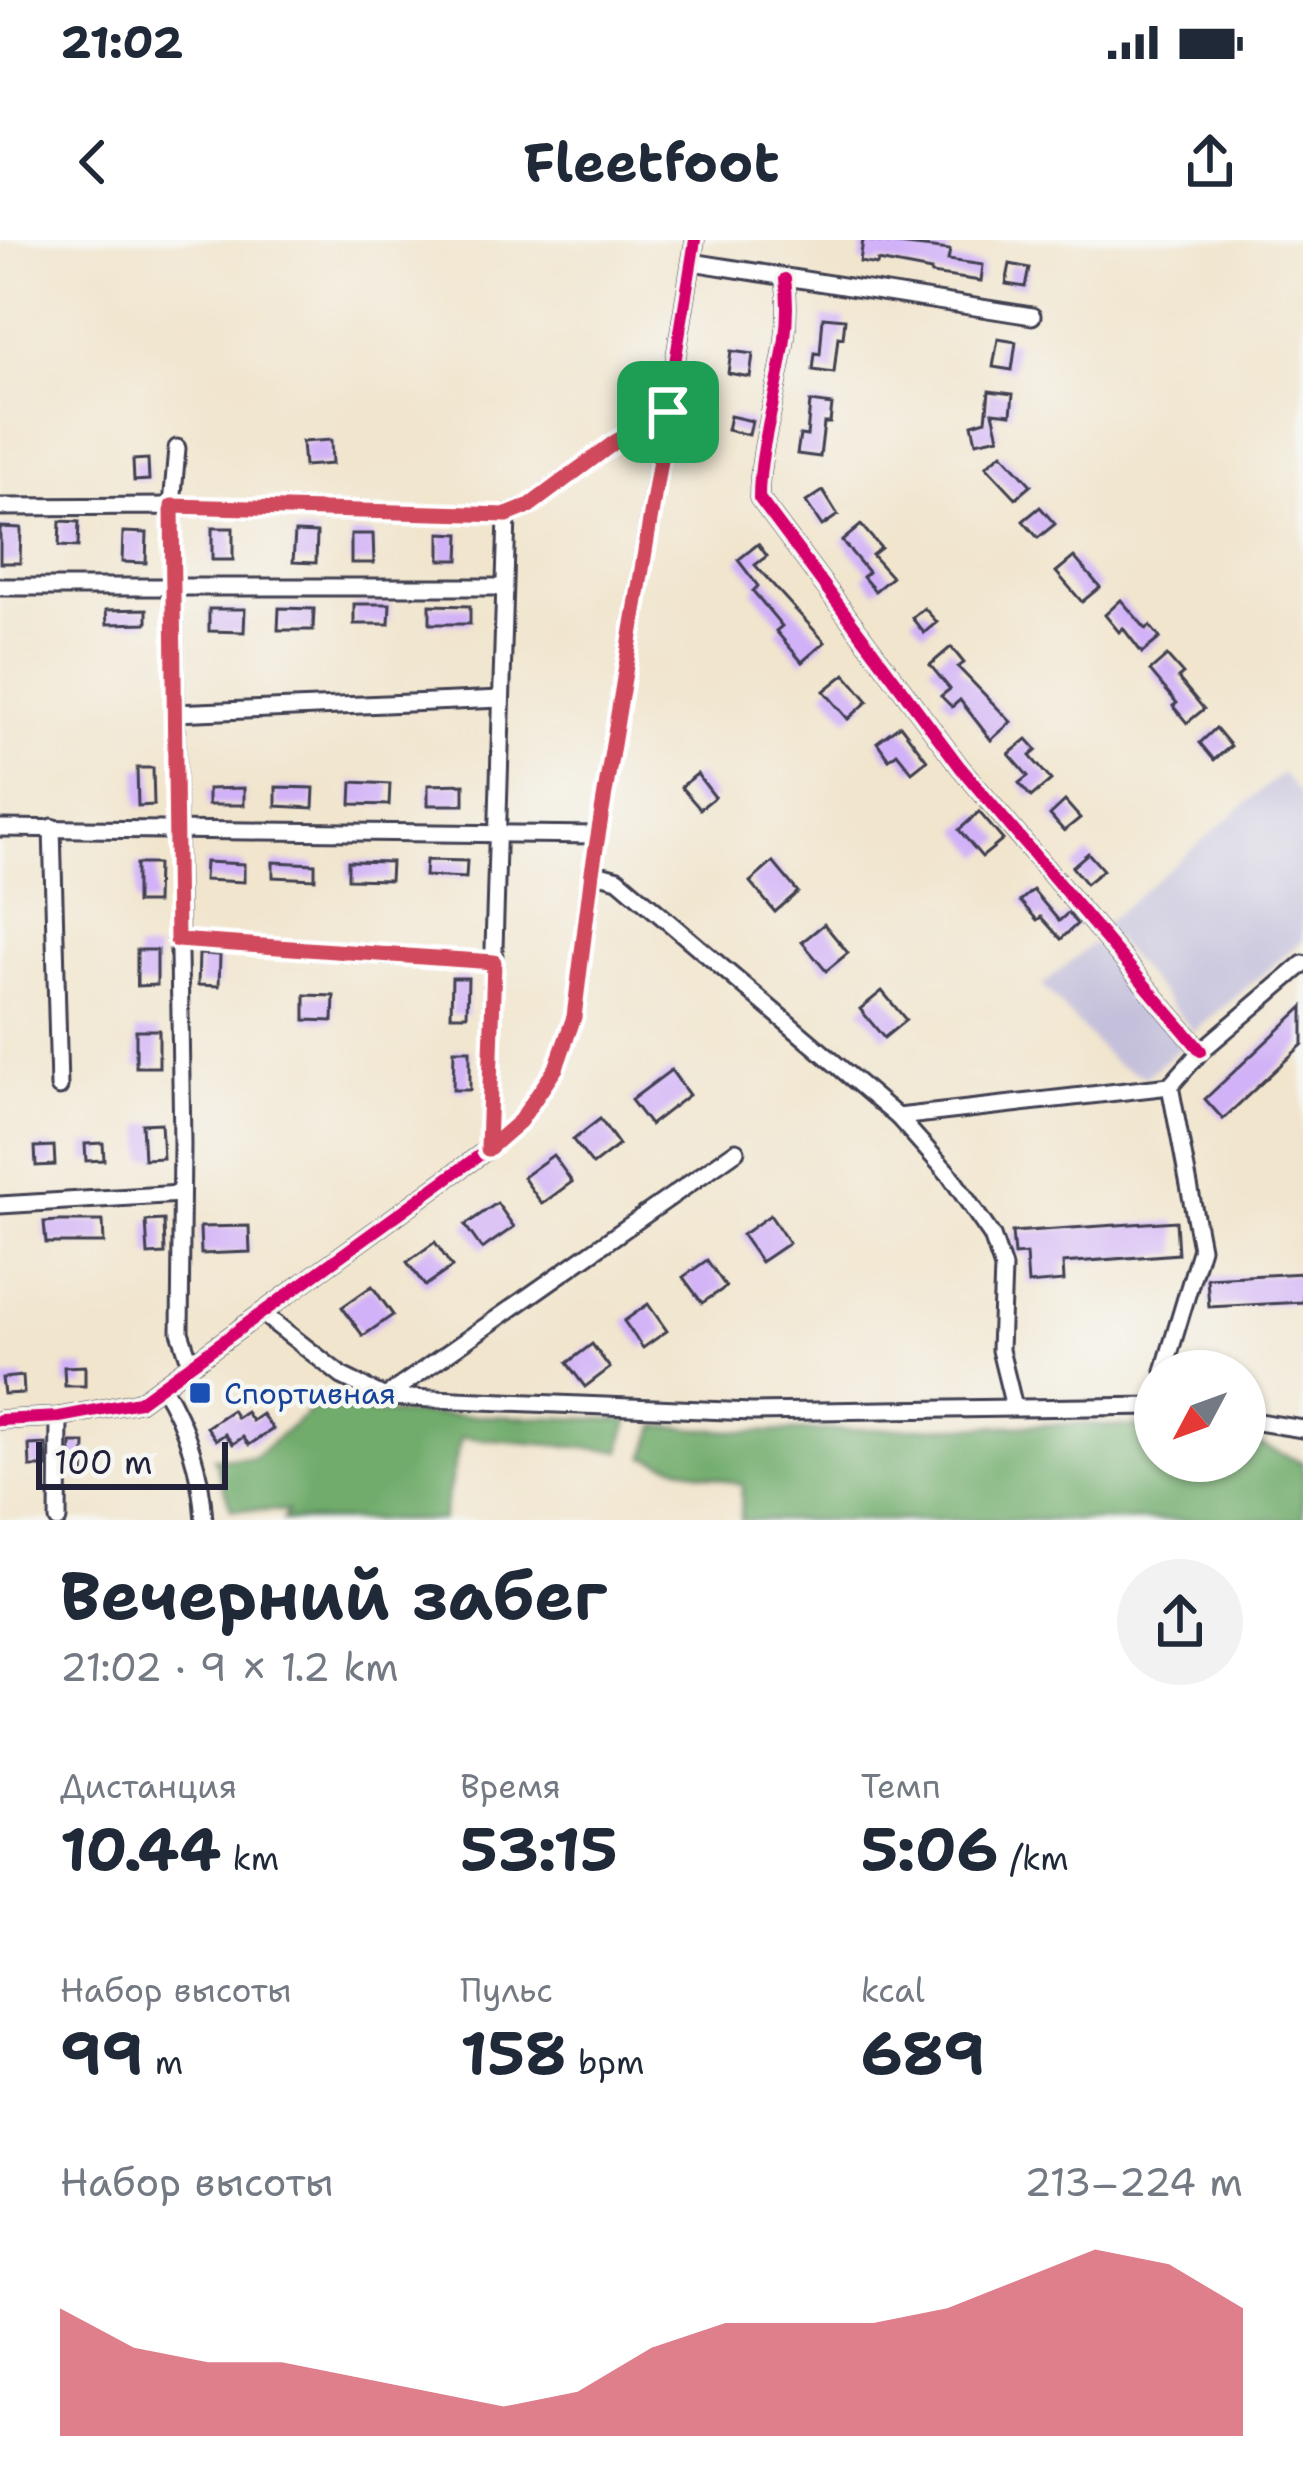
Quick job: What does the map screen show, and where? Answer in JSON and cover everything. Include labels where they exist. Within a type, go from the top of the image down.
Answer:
[{"type":"street","points":[[0,1420],[59,1417],[139,1402],[488,1149],[520,1121],[556,1068],[574,1017],[592,872],[694,240]]},
{"type":"street","points":[[692,262],[1032,316]]},
{"type":"street","points":[[785,279],[789,307],[759,467],[759,498],[960,767],[1201,1051]]},
{"type":"street","points":[[0,507],[172,506],[507,515],[529,506],[615,442],[668,412]]},
{"type":"street","points":[[177,448],[172,506],[180,1332],[191,1365]]},
{"type":"street","points":[[488,1149],[507,515]]},
{"type":"street","points":[[0,587],[504,587]]},
{"type":"street","points":[[175,713],[501,699]]},
{"type":"street","points":[[52,827],[59,1087]]},
{"type":"street","points":[[0,828],[598,835]]},
{"type":"street","points":[[592,872],[618,879],[898,1117],[949,1174],[992,1236],[1003,1268],[1000,1350],[1013,1407]]},
{"type":"street","points":[[177,940],[494,962]]},
{"type":"street","points":[[898,1117],[1170,1086],[1201,1051],[1303,964]]},
{"type":"street","points":[[1170,1086],[1201,1248],[1170,1350]]},
{"type":"street","points":[[386,1397],[736,1151]]},
{"type":"street","points":[[0,1205],[181,1195]]},
{"type":"street","points":[[263,1314],[342,1376],[386,1397],[752,1412],[1134,1405]]},
{"type":"street","points":[[162,1386],[184,1423],[204,1520]]},
{"type":"street","points":[[58,1520],[59,1417]]},
{"type":"street","points":[[1266,1423],[1303,1429]]},
{"type":"shaded area","points":[[1282,773],[1303,799],[1303,940],[1194,1032],[1103,925]]},
{"type":"shaded area","points":[[1093,943],[1182,1046],[1145,1077],[1113,1062],[1042,985]]},
{"type":"green space","points":[[317,1405],[378,1413],[628,1420],[621,1451],[461,1437],[442,1520],[283,1520],[287,1511],[231,1509],[214,1457],[253,1458]]},
{"type":"green space","points":[[1078,1424],[1134,1427],[1134,1482],[1266,1482],[1266,1447],[1303,1463],[1303,1520],[741,1520],[742,1485],[645,1457],[656,1426],[750,1432]]},
{"type":"building","points":[[863,240],[950,250],[948,260],[983,265],[981,281],[878,261],[877,265],[860,262]]},
{"type":"building","points":[[1010,264],[1029,268],[1025,287],[1006,284]]},
{"type":"building","points":[[823,317],[845,319],[834,373],[813,370],[815,353],[820,354]]},
{"type":"building","points":[[998,339],[1016,342],[1012,370],[993,367]]},
{"type":"building","points":[[731,351],[753,354],[750,377],[728,373]]},
{"type":"building","points":[[989,391],[1013,394],[1011,414],[993,412],[999,437],[976,442],[972,424],[986,420]]},
{"type":"building","points":[[810,402],[832,405],[830,423],[824,423],[820,457],[797,454],[800,435],[807,436]]},
{"type":"building","points":[[730,416],[752,421],[749,435],[727,430]]},
{"type":"building","points":[[331,440],[332,464],[304,466],[302,442]]},
{"type":"building","points":[[1002,453],[1031,485],[1016,498],[986,466]]},
{"type":"building","points":[[148,459],[149,480],[134,481],[133,460]]},
{"type":"building","points":[[823,491],[838,515],[822,526],[806,502]]},
{"type":"building","points":[[1040,507],[1055,524],[1038,538],[1023,521]]},
{"type":"building","points":[[60,521],[79,522],[78,547],[59,546]]},
{"type":"building","points":[[861,525],[881,548],[872,555],[892,577],[875,591],[863,577],[868,572],[842,541]]},
{"type":"building","points":[[0,527],[21,528],[20,563],[0,563]]},
{"type":"building","points":[[212,528],[233,528],[233,560],[212,560]]},
{"type":"building","points":[[123,532],[147,533],[146,563],[122,562]]},
{"type":"building","points":[[295,532],[317,533],[316,563],[293,562]]},
{"type":"building","points":[[440,533],[460,534],[459,560],[440,560]]},
{"type":"building","points":[[351,534],[373,534],[374,563],[351,563]]},
{"type":"building","points":[[758,544],[767,556],[755,565],[825,642],[802,662],[776,631],[782,626],[753,591],[758,586],[738,560]]},
{"type":"building","points":[[1074,557],[1100,587],[1082,602],[1056,572]]},
{"type":"building","points":[[1121,600],[1160,638],[1142,653],[1123,628],[1119,632],[1105,615]]},
{"type":"building","points":[[354,604],[390,604],[389,624],[354,624]]},
{"type":"building","points":[[430,605],[470,606],[470,624],[430,624]]},
{"type":"building","points":[[279,608],[314,609],[313,630],[278,630]]},
{"type":"building","points":[[924,608],[937,622],[924,633],[912,618]]},
{"type":"building","points":[[147,609],[147,623],[107,624],[106,610]]},
{"type":"building","points":[[209,609],[245,609],[244,632],[209,631]]},
{"type":"building","points":[[951,647],[964,663],[958,667],[1011,722],[991,740],[960,700],[952,707],[941,696],[950,689],[930,665]]},
{"type":"building","points":[[1167,656],[1204,709],[1187,723],[1150,671]]},
{"type":"building","points":[[845,674],[868,701],[848,719],[824,691]]},
{"type":"building","points":[[900,725],[927,760],[912,772],[897,753],[889,759],[877,742]]},
{"type":"building","points":[[1216,728],[1231,746],[1214,760],[1200,743]]},
{"type":"building","points":[[1027,739],[1037,750],[1030,756],[1051,780],[1031,797],[1019,783],[1028,776],[1009,754]]},
{"type":"building","points":[[137,768],[153,768],[154,805],[138,806]]},
{"type":"building","points":[[697,774],[715,797],[700,809],[681,787]]},
{"type":"building","points":[[352,782],[390,784],[389,805],[351,804]]},
{"type":"building","points":[[464,784],[464,805],[428,805],[428,785]]},
{"type":"building","points":[[276,787],[314,788],[313,808],[276,806]]},
{"type":"building","points":[[244,788],[244,805],[208,805],[208,789]]},
{"type":"building","points":[[1065,801],[1080,818],[1064,831],[1050,815]]},
{"type":"building","points":[[979,812],[1003,840],[982,857],[959,830]]},
{"type":"building","points":[[1088,853],[1103,870],[1086,884],[1072,867]]},
{"type":"building","points":[[426,860],[467,861],[466,878],[425,876]]},
{"type":"building","points":[[348,861],[391,862],[390,880],[348,879]]},
{"type":"building","points":[[205,862],[244,864],[244,882],[204,880]]},
{"type":"building","points":[[273,862],[315,864],[315,879],[273,877]]},
{"type":"building","points":[[773,862],[798,892],[775,912],[750,882]]},
{"type":"building","points":[[136,864],[157,864],[156,903],[136,903]]},
{"type":"building","points":[[1033,890],[1059,921],[1068,913],[1077,924],[1061,939],[1020,901]]},
{"type":"building","points":[[824,924],[848,953],[826,971],[802,942]]},
{"type":"building","points":[[137,950],[157,950],[157,985],[137,986]]},
{"type":"building","points":[[199,954],[220,955],[219,986],[198,985]]},
{"type":"building","points":[[452,978],[468,978],[467,1015],[451,1015]]},
{"type":"building","points":[[882,991],[906,1020],[884,1038],[860,1009]]},
{"type":"building","points":[[305,995],[334,996],[333,1021],[305,1020]]},
{"type":"building","points":[[1303,1007],[1303,1044],[1223,1119],[1205,1099]]},
{"type":"building","points":[[136,1030],[159,1030],[159,1067],[136,1067]]},
{"type":"building","points":[[454,1050],[470,1050],[470,1090],[453,1090]]},
{"type":"building","points":[[671,1070],[689,1095],[650,1125],[631,1100]]},
{"type":"building","points":[[600,1119],[619,1145],[593,1165],[573,1140]]},
{"type":"building","points":[[161,1123],[163,1158],[144,1159],[142,1124]]},
{"type":"building","points":[[103,1143],[104,1160],[86,1161],[85,1144]]},
{"type":"building","points":[[54,1146],[55,1165],[36,1166],[35,1147]]},
{"type":"building","points":[[553,1155],[572,1182],[542,1204],[523,1177]]},
{"type":"building","points":[[497,1203],[514,1227],[482,1249],[465,1225]]},
{"type":"building","points":[[770,1215],[789,1243],[761,1262],[742,1235]]},
{"type":"building","points":[[164,1220],[165,1254],[148,1255],[146,1221]]},
{"type":"building","points":[[103,1221],[104,1243],[46,1243],[44,1222]]},
{"type":"building","points":[[1176,1221],[1178,1254],[1063,1263],[1064,1281],[1028,1284],[1026,1254],[1014,1255],[1012,1232]]},
{"type":"building","points":[[249,1226],[250,1252],[201,1254],[200,1227]]},
{"type":"building","points":[[435,1242],[452,1267],[425,1286],[407,1262]]},
{"type":"building","points":[[707,1260],[726,1287],[702,1303],[683,1277]]},
{"type":"building","points":[[1303,1273],[1303,1302],[1209,1307],[1207,1278]]},
{"type":"building","points":[[372,1286],[393,1315],[363,1336],[342,1307]]},
{"type":"building","points":[[648,1304],[667,1331],[643,1348],[624,1321]]},
{"type":"building","points":[[592,1344],[610,1368],[585,1387],[567,1363]]},
{"type":"building","points":[[85,1366],[85,1386],[65,1386],[64,1367]]},
{"type":"building","points":[[23,1376],[24,1393],[4,1394],[2,1378]]},
{"type":"building","points":[[232,1410],[237,1418],[246,1412],[252,1421],[262,1414],[273,1429],[249,1445],[243,1437],[233,1444],[225,1434],[216,1440],[207,1427]]},
{"type":"building","points":[[71,1443],[85,1443],[84,1478],[70,1477]]},
{"type":"building","points":[[46,1444],[47,1467],[30,1467],[29,1445]]},
{"type":"cycle path","points":[[0,1420],[59,1417],[139,1402],[488,1149],[520,1121],[556,1068],[574,1017],[592,872],[695,240]]},
{"type":"cycle path","points":[[785,279],[786,333],[759,498],[960,767],[1201,1051]]},
{"type":"place","name":"Спортивная","points":[[200,1393]]},
{"type":"route","points":[[668,412],[592,872],[574,1017],[556,1068],[520,1121],[488,1149],[494,962],[177,940],[172,506],[507,515],[529,506],[615,442],[668,412]]}]
